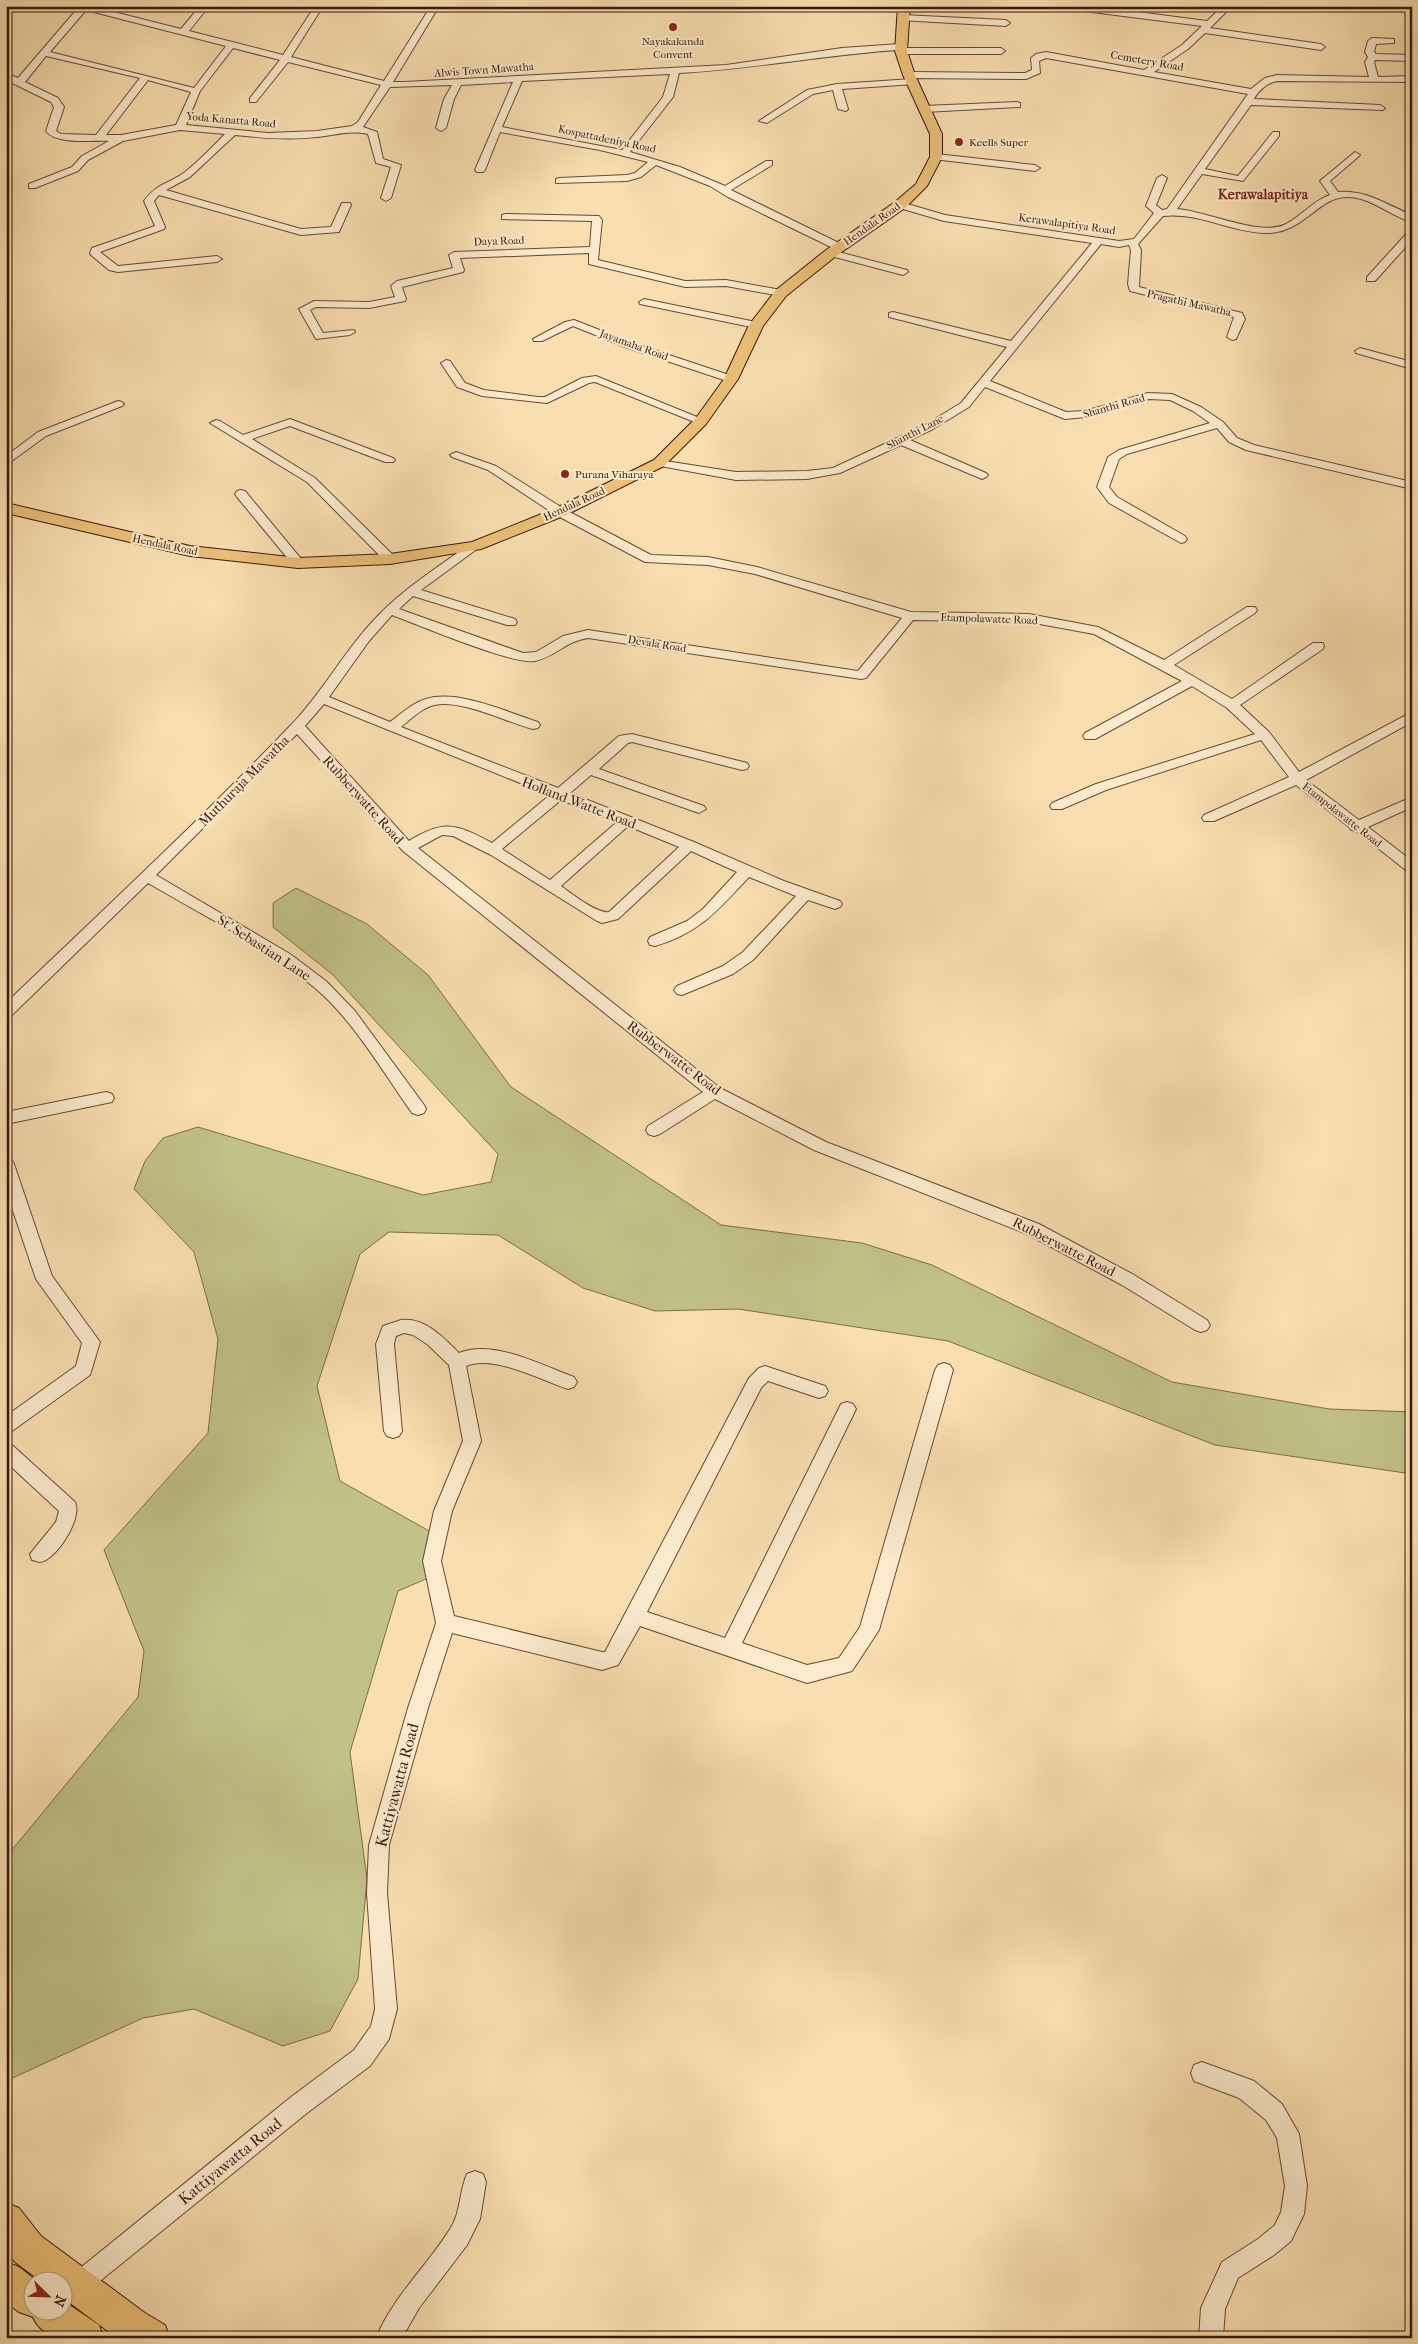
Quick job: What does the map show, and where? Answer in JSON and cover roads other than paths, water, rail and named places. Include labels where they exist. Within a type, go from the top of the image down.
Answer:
[{"type":"highway","points":[[6,2222],[28,2249],[136,2334]]},
{"type":"highway","points":[[6,2280],[22,2292]]},
{"type":"highway","points":[[63,2322],[86,2338]]},
{"type":"main road","name":"Hendala Road","points":[[6,508],[190,551],[298,563],[390,560],[475,546],[560,512],[659,463],[701,421],[732,379],[756,325],[781,293],[835,250],[900,205],[921,186],[936,157],[936,134],[910,79],[900,49],[903,12]]},
{"type":"street","points":[[182,33],[205,6]]},
{"type":"street","points":[[254,100],[285,59],[319,6]]},
{"type":"street","points":[[354,128],[362,124],[435,6]]},
{"type":"street","points":[[1068,6],[1208,27],[1321,47]]},
{"type":"street","points":[[1147,72],[1185,47],[1228,6]]},
{"type":"street","points":[[19,82],[83,7]]},
{"type":"street","name":"Alwis Town Mawatha","points":[[83,7],[387,84],[457,84],[519,78],[726,68],[842,51],[900,49],[1000,51]]},
{"type":"street","points":[[903,12],[1006,23]]},
{"type":"street","points":[[1391,41],[1372,42],[1369,52],[1373,56],[1412,58]]},
{"type":"street","points":[[180,126],[196,91],[231,46]]},
{"type":"street","points":[[43,53],[146,76],[196,91]]},
{"type":"street","name":"Cemetery Road","points":[[910,79],[1026,76],[1037,71],[1034,60],[1046,55],[1253,92]]},
{"type":"street","points":[[1373,56],[1369,62],[1374,80]]},
{"type":"street","points":[[624,153],[668,97],[675,70]]},
{"type":"street","name":"Yoda Kanatta Road","points":[[6,76],[55,100],[58,107],[51,131],[60,137],[121,138],[180,126],[268,136],[307,135],[354,128]]},
{"type":"street","points":[[98,138],[146,76]]},
{"type":"street","points":[[480,170],[519,78]]},
{"type":"street","points":[[1165,212],[1199,171],[1248,102],[1253,92],[1268,80],[1277,78],[1412,79]]},
{"type":"street","points":[[764,121],[810,92],[837,86],[910,79]]},
{"type":"street","points":[[441,128],[457,84]]},
{"type":"street","points":[[837,86],[843,109]]},
{"type":"street","points":[[1248,102],[1380,108]]},
{"type":"street","points":[[924,109],[1017,105]]},
{"type":"street","points":[[354,128],[372,132],[379,161],[396,165],[386,198]]},
{"type":"street","name":"Kospattadeniya Road","points":[[497,129],[624,153],[655,161],[686,172],[725,190],[731,196],[835,250],[903,272]]},
{"type":"street","points":[[217,259],[118,269],[113,268],[95,253],[96,250],[145,236],[160,227],[149,201],[158,191],[187,175],[232,133]]},
{"type":"street","points":[[1199,171],[1240,179],[1276,134]]},
{"type":"street","points":[[32,186],[75,169],[85,158],[121,138]]},
{"type":"street","points":[[1335,195],[1325,181],[1355,155]]},
{"type":"street","points":[[936,157],[1035,168]]},
{"type":"street","points":[[559,181],[627,178],[638,175],[655,161]]},
{"type":"street","points":[[725,190],[769,163]]},
{"type":"street","points":[[1162,178],[1151,206],[1165,212],[1276,230],[1297,222],[1335,195],[1346,194],[1362,197],[1412,219]]},
{"type":"street","points":[[158,191],[301,232],[335,230],[346,205]]},
{"type":"street","name":"Kerawalapitiya Road","points":[[900,205],[944,218],[1119,244],[1133,243],[1165,212]]},
{"type":"street","points":[[506,217],[595,218],[597,220],[593,262],[597,264],[685,284],[726,283],[781,293]]},
{"type":"street","points":[[1371,279],[1412,234]]},
{"type":"street","name":"Shanthi Lane","points":[[659,463],[736,476],[807,476],[836,471],[929,427],[965,405],[1098,242]]},
{"type":"street","name":"Pragathi Mawatha","points":[[1133,243],[1136,250],[1134,289],[1238,315],[1240,319],[1232,338]]},
{"type":"street","name":"Daya Road","points":[[350,332],[320,337],[304,309],[314,304],[369,305],[400,299],[396,286],[401,283],[459,270],[454,255],[595,250]]},
{"type":"street","points":[[644,302],[756,325]]},
{"type":"street","points":[[892,316],[1014,345]]},
{"type":"street","name":"Jayamaha Road","points":[[538,338],[569,324],[579,324],[629,345],[732,379]]},
{"type":"street","points":[[1360,351],[1412,366]]},
{"type":"street","points":[[446,363],[461,385],[482,393],[547,400],[586,380],[596,379],[701,421]]},
{"type":"street","name":"Shanthi Road","points":[[982,382],[1065,416],[1076,416],[1148,396],[1172,397],[1197,409],[1220,424],[1234,440],[1250,448],[1412,486]]},
{"type":"street","points":[[6,462],[42,434],[118,404]]},
{"type":"street","points":[[242,439],[290,422],[389,460]]},
{"type":"street","points":[[216,424],[311,480],[390,560]]},
{"type":"street","points":[[1181,539],[1113,500],[1103,487],[1114,457],[1123,452],[1220,424]]},
{"type":"street","points":[[900,440],[982,475]]},
{"type":"street","name":"Etampolawatte Road","points":[[456,455],[492,468],[560,512],[649,559],[708,560],[757,571],[910,616],[1029,618],[1098,631],[1166,665],[1232,704],[1264,735],[1297,779],[1356,827],[1412,868]]},
{"type":"street","points":[[240,494],[298,563]]},
{"type":"street","name":"Muthuraja Mawatha","points":[[6,1011],[148,877],[298,727],[323,699],[356,648],[390,610],[475,546]]},
{"type":"street","points":[[413,592],[511,622]]},
{"type":"street","name":"Devala Road","points":[[390,610],[521,657],[533,659],[541,656],[564,640],[588,634],[861,675],[910,616]]},
{"type":"street","points":[[1166,665],[1251,610]]},
{"type":"street","points":[[1232,704],[1318,646]]},
{"type":"street","points":[[1090,736],[1192,681]]},
{"type":"street","name":"Holland Watte Road","points":[[323,699],[558,795],[689,845],[805,895],[835,904]]},
{"type":"street","points":[[391,728],[419,707],[442,700],[457,702],[534,725]]},
{"type":"street","points":[[1209,818],[1297,779],[1412,716]]},
{"type":"street","name":"Rubberwatte Road","points":[[298,727],[408,848],[714,1092],[820,1146],[1033,1228],[1128,1280],[1201,1325]]},
{"type":"street","points":[[1057,806],[1101,787],[1264,735]]},
{"type":"street","points":[[492,849],[589,770],[618,742],[632,738],[742,766]]},
{"type":"street","points":[[589,770],[699,809]]},
{"type":"street","points":[[1356,827],[1412,801]]},
{"type":"street","points":[[551,887],[626,821]]},
{"type":"street","points":[[408,848],[442,830],[456,831],[492,849],[597,916],[607,918],[613,916],[689,845]]},
{"type":"street","points":[[655,941],[692,925],[708,912],[747,870]]},
{"type":"street","name":"St' Sebastian Lane","points":[[148,877],[284,958],[321,985],[350,1015],[418,1109]]},
{"type":"street","points":[[682,990],[728,970],[748,956],[805,895]]},
{"type":"street","points":[[654,1130],[714,1092]]},
{"type":"street","points":[[6,1118],[106,1098]]},
{"type":"street","points":[[6,1164],[44,1279],[91,1342],[84,1370],[6,1426]]},
{"type":"street","points":[[393,1431],[388,1360],[385,1344],[389,1331],[404,1326],[417,1329],[433,1340],[456,1362],[472,1440],[443,1511],[432,1561],[446,1623],[602,1661],[611,1660],[755,1383],[765,1373],[819,1391]]},
{"type":"street","points":[[456,1362],[473,1355],[492,1355],[568,1382]]},
{"type":"street","points":[[635,1616],[807,1674],[845,1665],[869,1630],[944,1370]]},
{"type":"street","points":[[730,1648],[846,1410]]},
{"type":"street","points":[[6,1450],[68,1508],[69,1516],[65,1524],[38,1554]]},
{"type":"street","name":"Kattiyawatta Road","points":[[76,2286],[299,2105],[362,2058],[381,2031],[386,2008],[377,1893],[379,1845],[418,1708],[446,1623]]},
{"type":"street","points":[[1202,2073],[1246,2089],[1274,2112],[1288,2134],[1296,2186],[1292,2214],[1283,2233],[1266,2247],[1230,2270],[1213,2308],[1210,2338]]},
{"type":"street","points":[[388,2338],[411,2300],[459,2236],[468,2219],[475,2182]]},
{"type":"street","points":[[6,2275],[28,2249]]},
{"type":"place","name":"Nayakakanda Convent","points":[[673,27]]},
{"type":"place","name":"Keells Super","points":[[959,142]]},
{"type":"place","name":"Purana Viharaya","points":[[565,474]]},
{"type":"district","name":"Kerawalapitiya","points":[[1263,194]]}]
